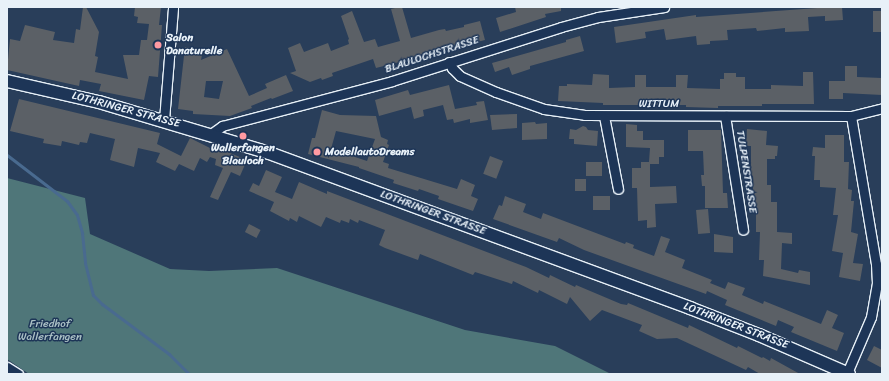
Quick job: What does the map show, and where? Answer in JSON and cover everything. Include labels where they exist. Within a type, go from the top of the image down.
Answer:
[{"type":"street","points":[[164,120],[173,7]]},
{"type":"street","name":"BLAULOCHSTRASSE","points":[[211,134],[222,126],[331,98],[591,19],[664,7]]},
{"type":"street","name":"WITTUM","points":[[449,62],[452,68],[460,76],[522,102],[564,113],[604,116],[851,116],[882,108]]},
{"type":"street","name":"LOTHRINGER STRASSE","points":[[7,80],[99,102],[211,134],[362,186],[690,308],[848,373]]},
{"type":"street","points":[[604,116],[618,189]]},
{"type":"street","name":"TULPENSTRASSE","points":[[725,116],[742,230]]},
{"type":"street","points":[[848,373],[871,317],[876,283],[876,264],[851,116]]},
{"type":"street","points":[[7,367],[18,374]]},
{"type":"green space","name":"Friedhof Wallerfangen","points":[[7,178],[85,198],[90,234],[170,269],[209,271],[277,268],[465,330],[555,346],[611,374],[29,374],[7,359]]},
{"type":"building","points":[[83,7],[86,7],[99,32],[95,56],[98,57],[95,72],[128,79],[123,55],[139,55],[141,40],[147,40],[149,24],[137,23],[138,17],[134,16],[135,7],[161,7],[159,25],[162,25],[158,77],[149,76],[144,100],[99,91],[101,84],[80,80],[79,86],[7,70],[10,39],[20,41],[25,25],[55,32],[53,40],[74,43],[76,29],[80,30]]},
{"type":"building","points":[[402,7],[411,38],[439,30],[445,29],[446,31],[464,27],[464,25],[480,21],[485,40],[376,68],[373,59],[332,73],[333,76],[322,80],[321,78],[310,82],[290,73],[296,71],[288,48],[300,43],[304,52],[328,43],[331,51],[349,44],[349,39],[341,16],[352,11],[364,42],[375,39],[378,47],[400,41],[391,9]]},
{"type":"building","points":[[515,7],[561,7],[561,11],[545,14],[546,17],[500,32],[496,18],[516,12]]},
{"type":"building","points":[[842,7],[843,20],[825,21],[825,16],[808,17],[809,31],[785,32],[785,28],[757,31],[756,28],[727,30],[728,40],[710,41],[710,44],[697,45],[696,36],[666,40],[664,29],[645,32],[646,38],[616,43],[614,27],[696,15],[696,17]]},
{"type":"building","points":[[873,11],[882,11],[882,32],[873,32]]},
{"type":"building","points":[[580,36],[584,51],[530,66],[530,69],[512,75],[509,67],[495,72],[492,63],[566,42],[566,40]]},
{"type":"building","points":[[185,47],[203,50],[201,60],[227,49],[249,96],[267,88],[265,84],[286,75],[293,91],[272,99],[271,98],[251,106],[252,108],[230,116],[193,114],[193,111],[178,109]],"holes":[[[206,81],[223,81],[219,99],[204,97]]]},
{"type":"building","points":[[845,66],[857,66],[857,77],[882,78],[882,95],[843,93],[843,99],[829,99],[829,81],[845,81]]},
{"type":"building","points":[[803,72],[813,72],[814,104],[762,104],[762,106],[718,106],[718,108],[686,107],[686,105],[603,105],[603,103],[558,101],[559,86],[567,86],[567,84],[592,85],[593,74],[609,75],[609,88],[635,87],[635,75],[646,75],[646,87],[676,87],[676,75],[688,75],[687,88],[720,89],[720,79],[724,79],[724,73],[736,73],[736,77],[745,77],[745,89],[771,89],[771,85],[803,86]]},
{"type":"building","points":[[449,85],[455,109],[477,105],[476,102],[484,101],[488,120],[470,123],[470,119],[454,123],[453,119],[447,120],[443,105],[423,110],[424,116],[414,119],[411,107],[379,116],[375,100],[408,90],[410,95]]},
{"type":"building","points":[[19,99],[160,133],[157,144],[181,156],[190,138],[216,151],[218,148],[247,160],[240,176],[231,172],[218,200],[210,197],[223,168],[215,165],[216,159],[210,157],[207,162],[200,158],[194,171],[179,164],[175,171],[156,162],[160,153],[138,148],[134,167],[110,160],[115,139],[90,133],[87,143],[80,142],[79,145],[62,141],[61,146],[43,143],[44,139],[10,131]]},
{"type":"building","points":[[322,110],[340,115],[376,116],[381,137],[388,140],[387,144],[389,145],[383,162],[389,164],[388,168],[457,189],[461,179],[475,185],[471,196],[478,199],[473,211],[438,199],[439,196],[419,189],[418,191],[393,183],[394,180],[359,167],[308,154],[312,138],[315,138]],"holes":[[[336,131],[375,139],[367,161],[352,156],[352,154],[331,149]]]},
{"type":"building","points":[[517,114],[517,128],[492,130],[490,115]]},
{"type":"building","points":[[535,122],[536,124],[547,123],[547,139],[522,140],[522,123]]},
{"type":"building","points":[[626,124],[637,125],[637,131],[643,131],[643,140],[664,140],[664,157],[659,157],[659,164],[650,164],[650,187],[676,186],[677,203],[655,204],[656,227],[647,228],[647,220],[638,221],[637,188],[632,188],[632,168],[641,168],[641,162],[649,162],[650,148],[626,147]]},
{"type":"building","points":[[583,126],[588,130],[598,131],[597,146],[574,144],[574,139],[569,139],[570,129],[576,130]]},
{"type":"building","points":[[747,129],[767,131],[766,145],[778,146],[777,156],[775,156],[775,159],[767,159],[767,185],[771,185],[771,202],[777,202],[777,232],[792,233],[792,244],[782,243],[781,269],[798,273],[799,270],[810,272],[810,285],[763,276],[764,260],[759,260],[760,232],[756,232],[756,202],[753,202],[751,146],[746,146]]},
{"type":"building","points":[[688,130],[721,130],[723,193],[727,193],[728,208],[705,208],[705,186],[702,186],[701,175],[704,175],[703,151],[688,151]]},
{"type":"building","points":[[825,135],[844,135],[844,162],[849,162],[848,189],[852,190],[851,201],[854,201],[851,232],[858,234],[853,263],[863,264],[860,281],[839,277],[843,253],[832,251],[838,215],[833,215],[836,188],[820,187],[820,180],[814,180],[815,156],[812,156],[813,147],[825,148]]},
{"type":"building","points":[[490,156],[503,161],[496,179],[483,174]]},
{"type":"building","points":[[586,162],[602,162],[602,176],[586,176]]},
{"type":"building","points":[[266,170],[282,177],[275,192],[292,199],[299,182],[327,194],[327,191],[526,267],[549,278],[550,275],[575,287],[576,285],[621,304],[627,305],[628,303],[688,328],[689,325],[737,348],[738,346],[770,361],[771,358],[800,374],[760,374],[748,367],[746,370],[677,338],[657,339],[639,331],[642,325],[602,310],[590,321],[570,297],[567,304],[539,290],[538,293],[513,281],[512,284],[475,272],[473,275],[420,254],[418,260],[385,248],[379,245],[385,230],[359,220],[358,223],[350,219],[349,223],[341,220],[340,223],[326,217],[321,227],[299,216],[297,222],[290,218],[289,221],[270,211],[274,202],[249,191],[253,183],[259,186]]},
{"type":"building","points":[[575,179],[586,179],[586,191],[575,191]]},
{"type":"building","points":[[505,196],[526,204],[523,212],[541,219],[543,213],[625,244],[626,242],[634,245],[633,248],[654,256],[661,236],[670,239],[665,252],[685,260],[682,268],[712,280],[710,283],[725,289],[728,282],[745,288],[742,295],[763,304],[764,301],[821,324],[827,310],[838,315],[832,328],[844,333],[837,351],[791,332],[794,327],[778,320],[776,326],[725,305],[727,300],[707,291],[706,294],[584,250],[559,238],[557,242],[493,219],[499,205],[502,206]]},
{"type":"building","points":[[593,196],[610,196],[610,210],[593,210]]},
{"type":"building","points":[[708,209],[710,233],[698,234],[696,210]]},
{"type":"building","points":[[249,224],[261,230],[256,238],[245,232]]},
{"type":"building","points":[[714,234],[733,237],[733,253],[714,252]]},
{"type":"building","points":[[874,346],[882,350],[882,368],[867,360]]},
{"type":"waterway","points":[[7,155],[67,201],[77,215],[82,233],[85,263],[93,295],[102,304],[169,354],[189,374]]},
{"type":"place","name":"Salon Danaturelle","points":[[158,45]]},
{"type":"place","name":"Wallerfangen Blauloch","points":[[243,136]]},
{"type":"place","name":"ModellautoDreams","points":[[317,152]]}]
